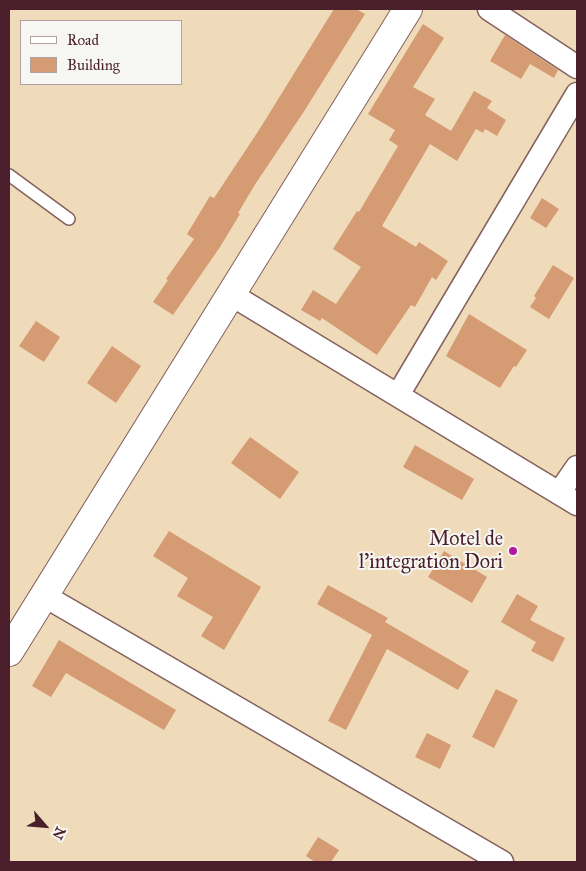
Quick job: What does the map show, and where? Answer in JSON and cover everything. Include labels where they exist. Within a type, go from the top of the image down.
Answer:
[{"type":"street","points":[[9,652],[408,9]]},
{"type":"street","points":[[489,9],[577,67]]},
{"type":"street","points":[[398,395],[577,94]]},
{"type":"street","points":[[232,295],[568,499],[577,467]]},
{"type":"street","points":[[43,595],[502,862]]},
{"type":"lane","points":[[9,175],[69,219]]},
{"type":"building","points":[[334,9],[356,9],[365,14],[303,113],[256,183],[220,247],[173,315],[153,302],[168,280],[166,279],[194,239],[187,234],[210,196],[214,198],[259,130]]},
{"type":"building","points":[[423,24],[444,38],[413,87],[435,99],[425,115],[451,131],[474,91],[492,101],[487,108],[506,120],[497,136],[485,129],[483,133],[476,129],[457,161],[430,144],[382,226],[416,247],[419,242],[448,261],[436,280],[432,277],[415,307],[411,305],[377,355],[322,318],[320,321],[301,310],[313,290],[336,304],[361,267],[333,249],[357,211],[359,212],[398,146],[389,140],[395,130],[368,114]]},
{"type":"building","points":[[505,35],[558,70],[554,78],[530,64],[521,79],[490,61]]},
{"type":"building","points":[[542,198],[559,209],[546,228],[530,218]]},
{"type":"building","points":[[553,265],[574,278],[549,319],[530,307],[536,298],[534,296]]},
{"type":"building","points":[[469,314],[527,350],[500,388],[446,356]]},
{"type":"building","points":[[36,321],[60,337],[44,362],[19,346]]},
{"type":"building","points":[[112,346],[141,366],[116,403],[87,383]]},
{"type":"building","points":[[250,437],[299,472],[280,499],[231,463]]},
{"type":"building","points":[[415,445],[474,479],[462,500],[403,467]]},
{"type":"building","points":[[169,531],[261,587],[224,650],[201,636],[213,617],[177,596],[188,578],[153,556]]},
{"type":"building","points":[[444,551],[487,577],[472,603],[428,577]]},
{"type":"building","points":[[328,585],[388,618],[385,622],[469,671],[458,690],[387,649],[346,730],[328,721],[372,635],[317,604]]},
{"type":"building","points":[[517,594],[538,606],[530,620],[565,638],[553,662],[531,651],[536,642],[501,622]]},
{"type":"building","points":[[59,640],[176,710],[164,730],[66,673],[51,697],[32,686]]},
{"type":"building","points":[[496,689],[518,700],[494,748],[472,737]]},
{"type":"building","points":[[427,733],[451,745],[440,769],[415,757]]},
{"type":"building","points":[[318,837],[339,850],[331,862],[315,862],[306,856]]},
{"type":"place","name":"Motel de l'integration Dori","points":[[513,551]]}]
